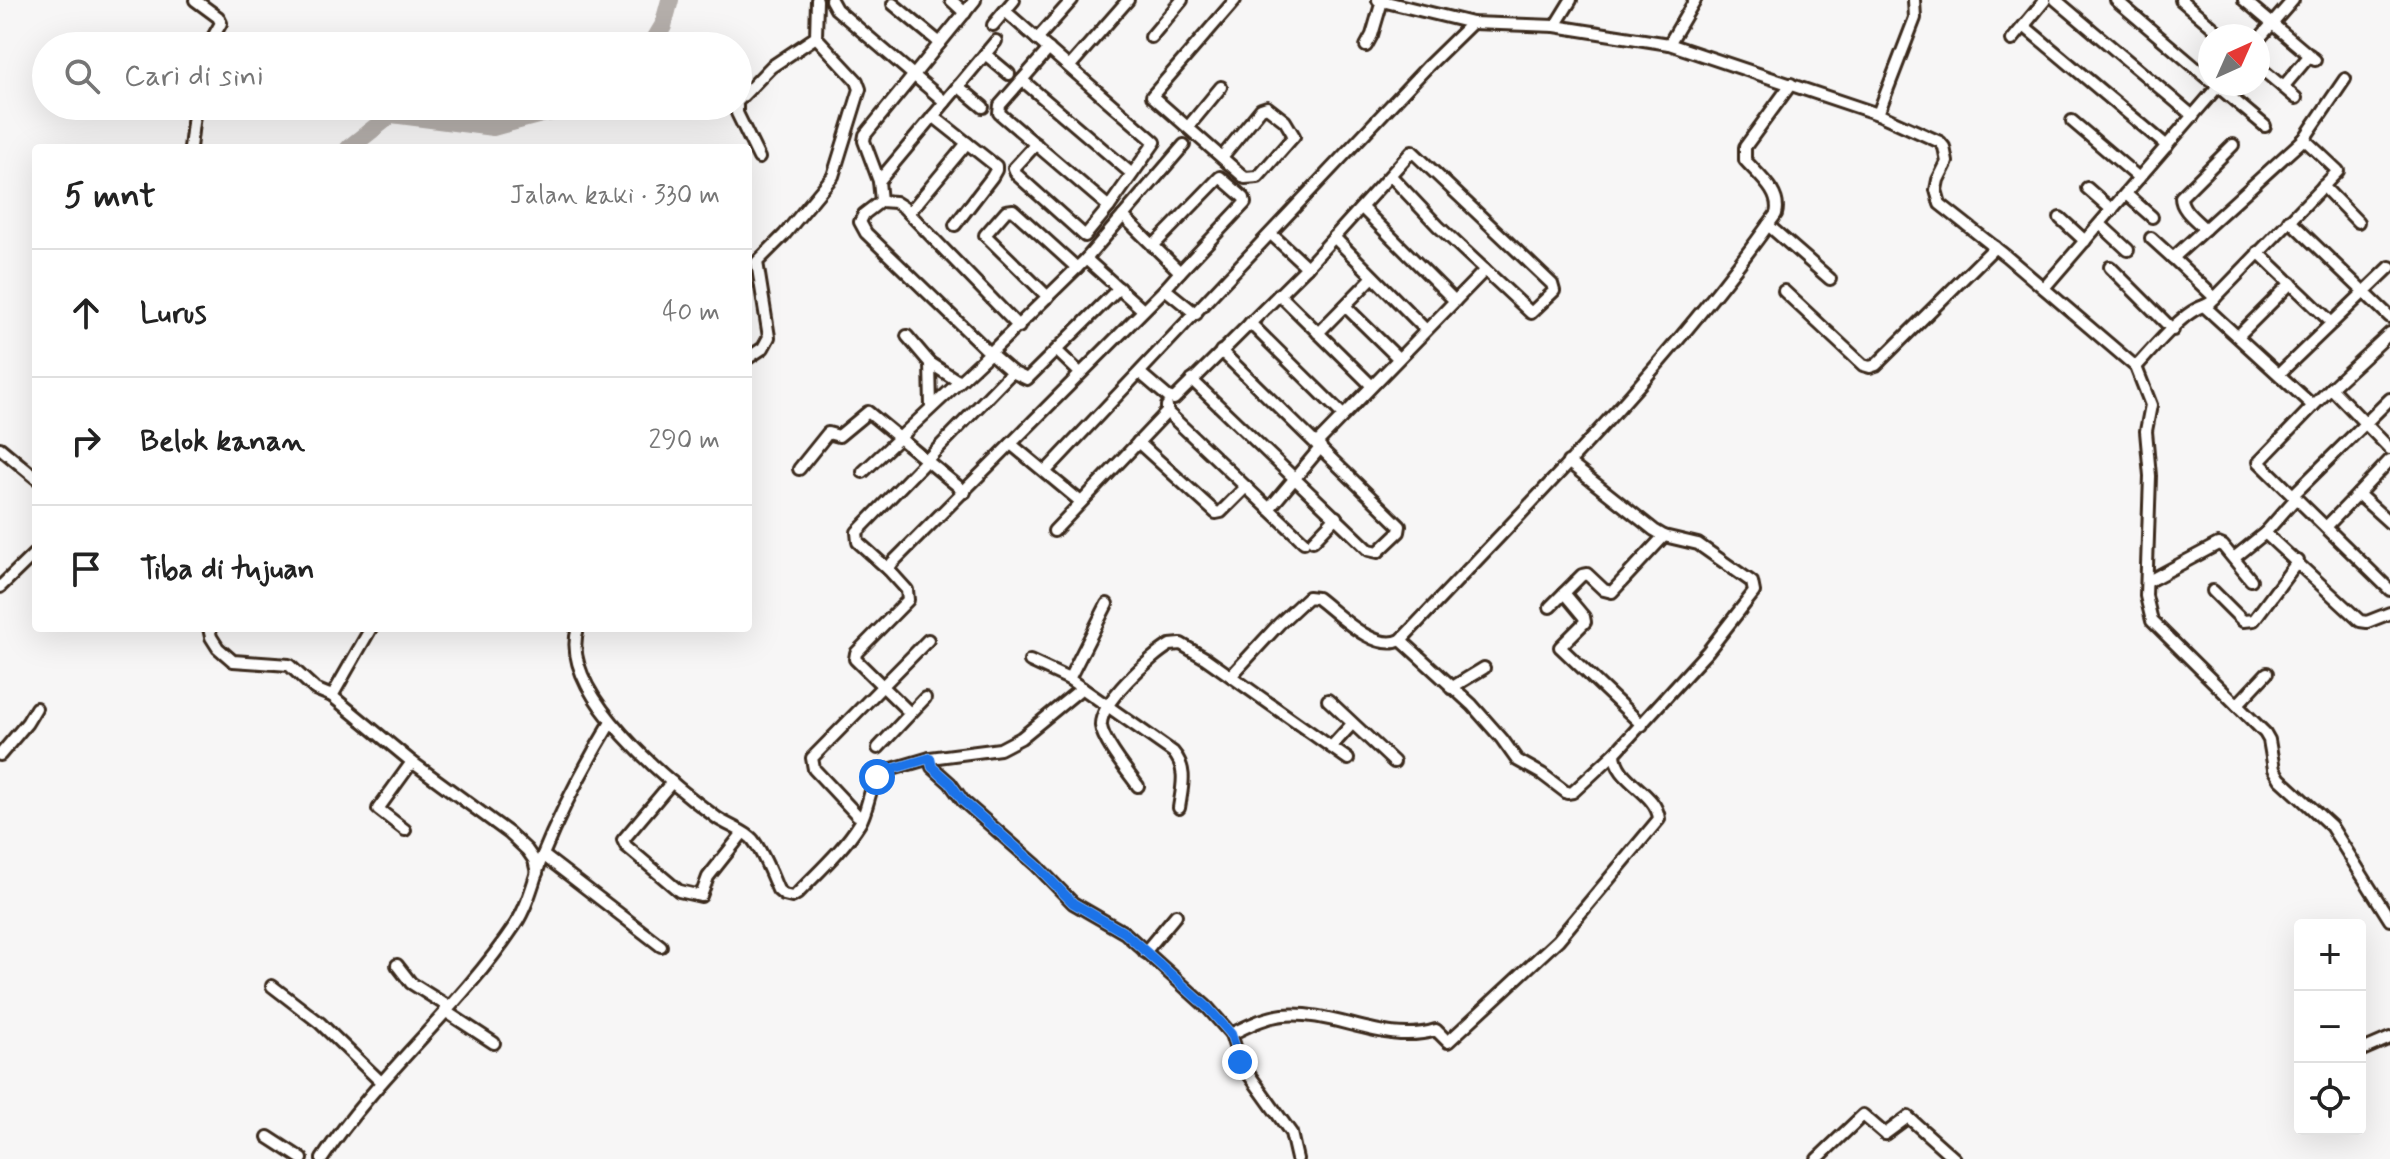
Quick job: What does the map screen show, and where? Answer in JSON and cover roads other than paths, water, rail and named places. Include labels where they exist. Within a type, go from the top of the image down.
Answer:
[{"type":"street","points":[[195,0],[218,17],[221,23],[216,32]]},
{"type":"street","points":[[752,355],[763,348],[769,337],[757,262],[833,176],[860,89],[857,81],[816,37],[817,0]]},
{"type":"street","points":[[831,0],[836,9],[945,102]]},
{"type":"street","points":[[951,0],[965,13]]},
{"type":"street","points":[[881,201],[879,181],[864,141],[865,135],[975,0]]},
{"type":"street","points":[[993,25],[1014,0]]},
{"type":"street","points":[[1037,39],[1072,0]]},
{"type":"street","points":[[1070,66],[1128,0]]},
{"type":"street","points":[[1151,37],[1182,0]]},
{"type":"street","points":[[1222,157],[1261,109],[1267,107],[1292,129],[1294,136],[1258,177],[1245,178],[1152,96],[1235,0]]},
{"type":"street","points":[[1555,26],[1571,0]]},
{"type":"street","points":[[1669,44],[1695,0]]},
{"type":"street","points":[[1878,114],[1915,18],[1914,0]]},
{"type":"street","points":[[2012,40],[2045,0]]},
{"type":"street","points":[[2056,0],[2193,116]]},
{"type":"street","points":[[2116,0],[2198,69]]},
{"type":"street","points":[[2181,0],[2209,24]]},
{"type":"street","points":[[2244,0],[2312,57],[2283,87]]},
{"type":"street","points":[[2270,26],[2293,0]]},
{"type":"street","points":[[1366,46],[1372,35],[1380,1],[1472,23],[1555,26],[1669,44],[1878,114],[1940,142],[1947,152],[1947,162],[1938,180],[1937,199],[1951,214],[1995,247],[2136,367],[2151,405],[2146,431],[2150,476],[2146,596],[2152,621],[2269,740],[2271,761],[2280,779],[2331,826],[2390,920]]},
{"type":"street","points":[[893,4],[940,43]]},
{"type":"street","points":[[1005,11],[1155,142],[1085,236],[1017,175],[1014,168],[1036,144]]},
{"type":"street","points":[[1046,471],[1472,23]]},
{"type":"street","points":[[2024,26],[2167,146]]},
{"type":"street","points":[[752,88],[771,67],[816,37]]},
{"type":"street","points":[[879,181],[996,41]]},
{"type":"street","points":[[1049,49],[1000,105],[999,113],[1109,207]]},
{"type":"street","points":[[985,54],[1009,74]]},
{"type":"street","points":[[2270,76],[2296,98]]},
{"type":"street","points":[[2173,258],[2304,139],[2345,79]]},
{"type":"street","points":[[1022,80],[1132,174]]},
{"type":"street","points":[[1231,676],[1308,597],[1317,598],[1375,641],[1393,644],[1401,640],[1568,462],[1703,309],[1768,225],[1779,205],[1775,195],[1745,160],[1744,152],[1791,84]]},
{"type":"street","points":[[958,86],[983,107]]},
{"type":"street","points":[[1188,127],[1221,87]]},
{"type":"street","points":[[2044,288],[2207,96]]},
{"type":"street","points":[[2230,96],[2265,126]]},
{"type":"street","points":[[933,116],[996,166],[955,225]]},
{"type":"street","points":[[190,144],[193,120]]},
{"type":"street","points":[[740,120],[759,158]]},
{"type":"street","points":[[2072,121],[2139,178]]},
{"type":"street","points":[[2136,367],[2193,308],[2204,306],[2215,298],[2338,171],[2304,139]]},
{"type":"street","points":[[909,213],[967,143]]},
{"type":"street","points":[[863,472],[1019,327],[1086,259],[1184,145]]},
{"type":"street","points":[[2205,229],[2187,211],[2181,197],[2233,145]]},
{"type":"street","points":[[1140,373],[1174,399],[1307,267],[1412,151],[1552,284],[1554,291],[1533,314],[1391,176]]},
{"type":"street","points":[[888,569],[1079,372],[1165,289],[1245,203],[1244,198],[1220,177],[1153,246]]},
{"type":"street","points":[[2323,186],[2358,222]]},
{"type":"street","points":[[2087,188],[2112,210]]},
{"type":"street","points":[[2126,194],[2152,217]]},
{"type":"street","points":[[1019,327],[895,202],[881,201],[864,214],[860,222],[862,228],[990,353],[1012,372],[1027,379],[1119,288]]},
{"type":"street","points":[[1362,208],[1455,301]]},
{"type":"street","points":[[1048,297],[985,235],[1006,211],[1013,210],[1077,268]]},
{"type":"street","points":[[1123,216],[1180,272]]},
{"type":"street","points":[[2060,218],[2085,241]]},
{"type":"street","points":[[2289,220],[2390,317]]},
{"type":"street","points":[[2100,224],[2128,250]]},
{"type":"street","points":[[1768,225],[1830,279]]},
{"type":"street","points":[[1271,234],[1307,267]]},
{"type":"street","points":[[1334,237],[1426,330]]},
{"type":"street","points":[[2151,238],[2215,298]]},
{"type":"street","points":[[1784,291],[1863,365],[1870,367],[1876,365],[1995,247]]},
{"type":"street","points":[[2258,252],[2332,323]]},
{"type":"street","points":[[1086,259],[1143,310]]},
{"type":"street","points":[[2110,267],[2173,330]]},
{"type":"street","points":[[2279,374],[2390,267]]},
{"type":"street","points":[[1269,509],[1343,415],[1485,270]]},
{"type":"street","points":[[1318,333],[1373,277]]},
{"type":"street","points":[[2238,336],[2291,283]]},
{"type":"street","points":[[1165,289],[1196,314]]},
{"type":"street","points":[[1279,294],[1371,385]]},
{"type":"street","points":[[1345,306],[1398,358]]},
{"type":"street","points":[[2204,306],[2313,406]]},
{"type":"street","points":[[1250,323],[1343,415]]},
{"type":"street","points":[[2390,333],[2259,461],[2390,590]]},
{"type":"street","points":[[907,336],[930,363],[958,381]]},
{"type":"street","points":[[1057,351],[1079,372]]},
{"type":"street","points":[[1192,380],[1375,553],[1400,530],[1319,445],[1221,351]]},
{"type":"street","points":[[930,363],[931,407]]},
{"type":"street","points":[[910,713],[855,659],[856,653],[908,600],[907,590],[858,542],[857,532],[1012,372]]},
{"type":"street","points":[[2331,388],[2390,449]]},
{"type":"street","points":[[1054,531],[1167,412],[1168,397]]},
{"type":"street","points":[[2234,558],[2265,533],[2295,496],[2390,399]]},
{"type":"street","points":[[799,469],[828,433],[839,436],[865,412],[965,492]]},
{"type":"street","points":[[1167,412],[1269,509],[1309,541],[1336,517]]},
{"type":"street","points":[[1138,442],[1216,513],[1221,512],[1246,487]]},
{"type":"street","points":[[1011,444],[1081,502]]},
{"type":"street","points":[[0,448],[32,475]]},
{"type":"street","points":[[1401,640],[1472,705],[1517,760],[1569,794],[1642,725],[1708,651],[1754,592],[1752,582],[1698,544],[1664,536],[1568,462]]},
{"type":"street","points":[[2326,527],[2389,462]]},
{"type":"street","points":[[2358,494],[2390,523]]},
{"type":"street","points":[[2265,533],[2360,621],[2367,622],[2390,613]]},
{"type":"street","points":[[1550,607],[1582,575],[1587,574],[1604,590],[1612,592],[1664,536]]},
{"type":"street","points":[[2147,582],[2211,545],[2223,546],[2251,580]]},
{"type":"street","points":[[0,587],[32,556]]},
{"type":"street","points":[[2213,591],[2239,619],[2254,620],[2298,561]]},
{"type":"street","points":[[1564,593],[1585,622],[1560,647],[1642,725]]},
{"type":"street","points":[[1069,679],[1107,604]]},
{"type":"street","points":[[210,632],[218,648],[233,661],[289,665],[315,689],[332,696],[412,762],[509,833],[527,850],[534,860],[537,873]]},
{"type":"street","points":[[332,696],[369,632]]},
{"type":"street","points":[[577,632],[577,654],[584,677],[611,722],[639,753],[672,782],[718,819],[754,841],[781,893],[792,897],[856,829],[866,811],[877,777],[882,772],[930,758],[1000,749],[1021,738],[1082,688]]},
{"type":"street","points":[[857,815],[814,769],[812,758],[928,640]]},
{"type":"street","points":[[1138,786],[1102,730],[1101,720],[1106,706],[1170,645],[1181,644],[1231,676],[1348,759]]},
{"type":"street","points":[[1030,661],[1069,679],[1161,741],[1178,758],[1184,773],[1179,808]]},
{"type":"street","points":[[1451,688],[1484,668]]},
{"type":"street","points":[[2237,705],[2267,673]]},
{"type":"street","points":[[878,748],[925,698]]},
{"type":"street","points":[[1328,700],[1394,762]]},
{"type":"street","points":[[0,755],[36,708]]},
{"type":"street","points":[[322,1159],[381,1082],[447,1009],[517,923],[543,855],[590,757],[611,722]]},
{"type":"street","points":[[1331,747],[1352,724]]},
{"type":"street","points":[[1231,1034],[1265,1018],[1296,1015],[1410,1035],[1436,1030],[1449,1042],[1558,940],[1659,819],[1653,803],[1616,763],[1615,753]]},
{"type":"street","points":[[930,758],[932,767],[950,783],[963,801],[1036,865],[1073,903],[1115,926],[1208,1008],[1231,1034],[1240,1062],[1291,1133],[1297,1159]]},
{"type":"street","points":[[405,830],[378,809],[412,762]]},
{"type":"street","points":[[672,782],[623,840],[626,846],[679,891],[701,896],[708,877],[742,834]]},
{"type":"street","points":[[543,855],[661,946]]},
{"type":"street","points":[[1145,952],[1176,915]]},
{"type":"street","points":[[397,965],[411,983],[494,1043]]},
{"type":"street","points":[[272,986],[320,1023],[381,1082]]},
{"type":"street","points":[[2366,1048],[2390,1038]]},
{"type":"street","points":[[1817,1159],[1863,1115],[1885,1134],[1908,1117],[1955,1159]]},
{"type":"street","points":[[268,1137],[302,1159]]},
{"type":"waterway","points":[[659,32],[670,0]]},
{"type":"waterway","points":[[354,144],[384,120]]},
{"type":"waterway","points":[[439,120],[493,127],[519,120]]}]
